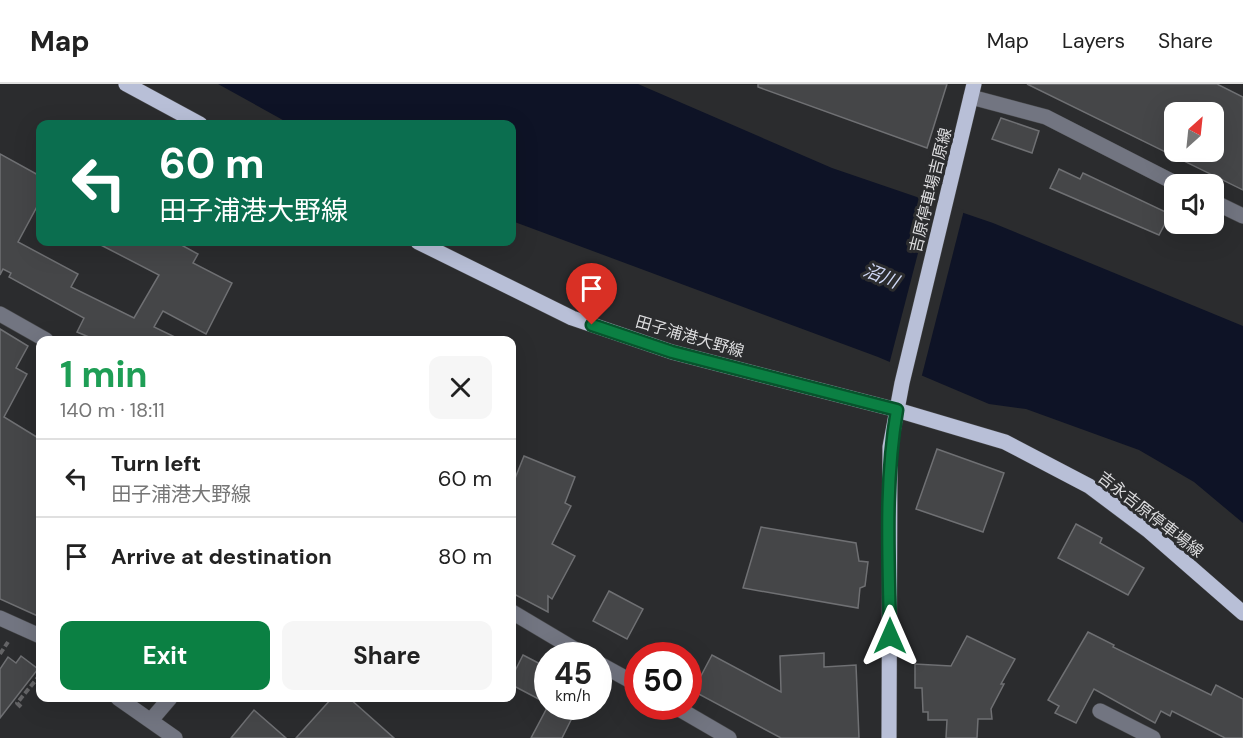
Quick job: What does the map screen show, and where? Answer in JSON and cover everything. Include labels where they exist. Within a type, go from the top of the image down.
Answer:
[{"type":"main road","points":[[126,84],[193,120]]},
{"type":"main road","name":"吉原停車場吉原線","points":[[897,410],[973,90]]},
{"type":"main road","name":"田子浦港大野線","points":[[426,246],[572,318],[672,352],[897,410]]},
{"type":"main road","points":[[889,738],[889,478],[890,447],[897,410]]},
{"type":"main road","name":"吉永吉原停車場線","points":[[897,410],[1005,442],[1089,486],[1149,531],[1243,613]]},
{"type":"street","points":[[973,90],[1046,117],[1164,177]]},
{"type":"street","points":[[1224,207],[1243,216]]},
{"type":"street","points":[[0,314],[39,336]]},
{"type":"street","points":[[516,614],[562,642]]},
{"type":"street","points":[[0,618],[36,634]]},
{"type":"street","points":[[124,702],[152,719],[175,738]]},
{"type":"street","points":[[152,719],[167,702]]},
{"type":"street","points":[[1100,711],[1153,738]]},
{"type":"street","points":[[698,720],[729,738]]},
{"type":"path","points":[[21,707],[17,704],[36,680]]},
{"type":"water","name":"沼川","points":[[218,84],[638,84],[832,168],[993,223],[1243,326],[1243,523],[1194,482],[1139,450],[1026,409],[989,404],[878,357],[516,222],[516,120],[283,120]]},
{"type":"pier","points":[[932,199],[964,210],[921,379],[889,365]]},
{"type":"building","points":[[758,84],[947,84],[927,148],[758,87]]},
{"type":"building","points":[[1027,84],[1217,84],[1243,97],[1243,190],[1224,181],[1224,174],[1210,174],[1186,162],[1224,162],[1224,102],[1164,102],[1164,151]]},
{"type":"building","points":[[1001,118],[1039,131],[1032,153],[992,139]]},
{"type":"building","points":[[0,154],[36,174],[36,208],[18,242],[78,274],[71,287],[134,318],[159,275],[103,246],[183,246],[198,254],[193,263],[232,283],[206,334],[163,311],[154,327],[173,336],[86,336],[77,332],[84,318],[9,277],[11,273],[3,269],[0,275]]},
{"type":"building","points":[[1059,169],[1080,179],[1083,173],[1164,211],[1164,225],[1159,235],[1050,188]]},
{"type":"building","points":[[0,329],[28,346],[16,368],[27,374],[4,417],[36,437],[36,615],[0,599]]},
{"type":"building","points":[[937,449],[1004,473],[983,532],[916,509]]},
{"type":"building","points":[[524,456],[575,477],[565,503],[571,506],[552,544],[575,556],[552,599],[548,596],[548,612],[516,595],[516,476]]},
{"type":"building","points":[[1076,524],[1102,538],[1100,543],[1144,568],[1128,595],[1058,558]]},
{"type":"building","points":[[761,527],[856,543],[859,561],[868,562],[865,586],[860,588],[858,608],[743,588]]},
{"type":"building","points":[[609,591],[643,609],[627,639],[593,621]]},
{"type":"building","points":[[1088,632],[1114,645],[1113,647],[1211,695],[1216,685],[1243,699],[1243,738],[1225,738],[1172,711],[1170,716],[1161,711],[1155,723],[1094,689],[1076,723],[1055,713],[1059,706],[1048,700]]},
{"type":"building","points":[[967,636],[1015,659],[1001,684],[1004,684],[991,709],[992,719],[978,719],[977,738],[946,738],[947,720],[928,720],[928,712],[923,712],[922,688],[915,688],[915,664],[951,666]]},
{"type":"building","points":[[824,653],[824,667],[856,665],[859,738],[781,738],[702,696],[702,674],[712,655],[781,692],[780,656]]},
{"type":"building","points":[[523,655],[534,661],[534,697],[516,687],[516,669]]},
{"type":"building","points":[[21,656],[36,667],[36,672],[0,718],[0,669],[8,657],[16,663]]},
{"type":"building","points":[[328,702],[354,702],[394,738],[296,738]]},
{"type":"building","points":[[254,710],[286,738],[231,738]]},
{"type":"building","points":[[541,720],[571,720],[562,738],[531,738]]},
{"type":"route","points":[[592,325],[672,352],[897,410],[890,447],[889,478],[890,636]]}]
